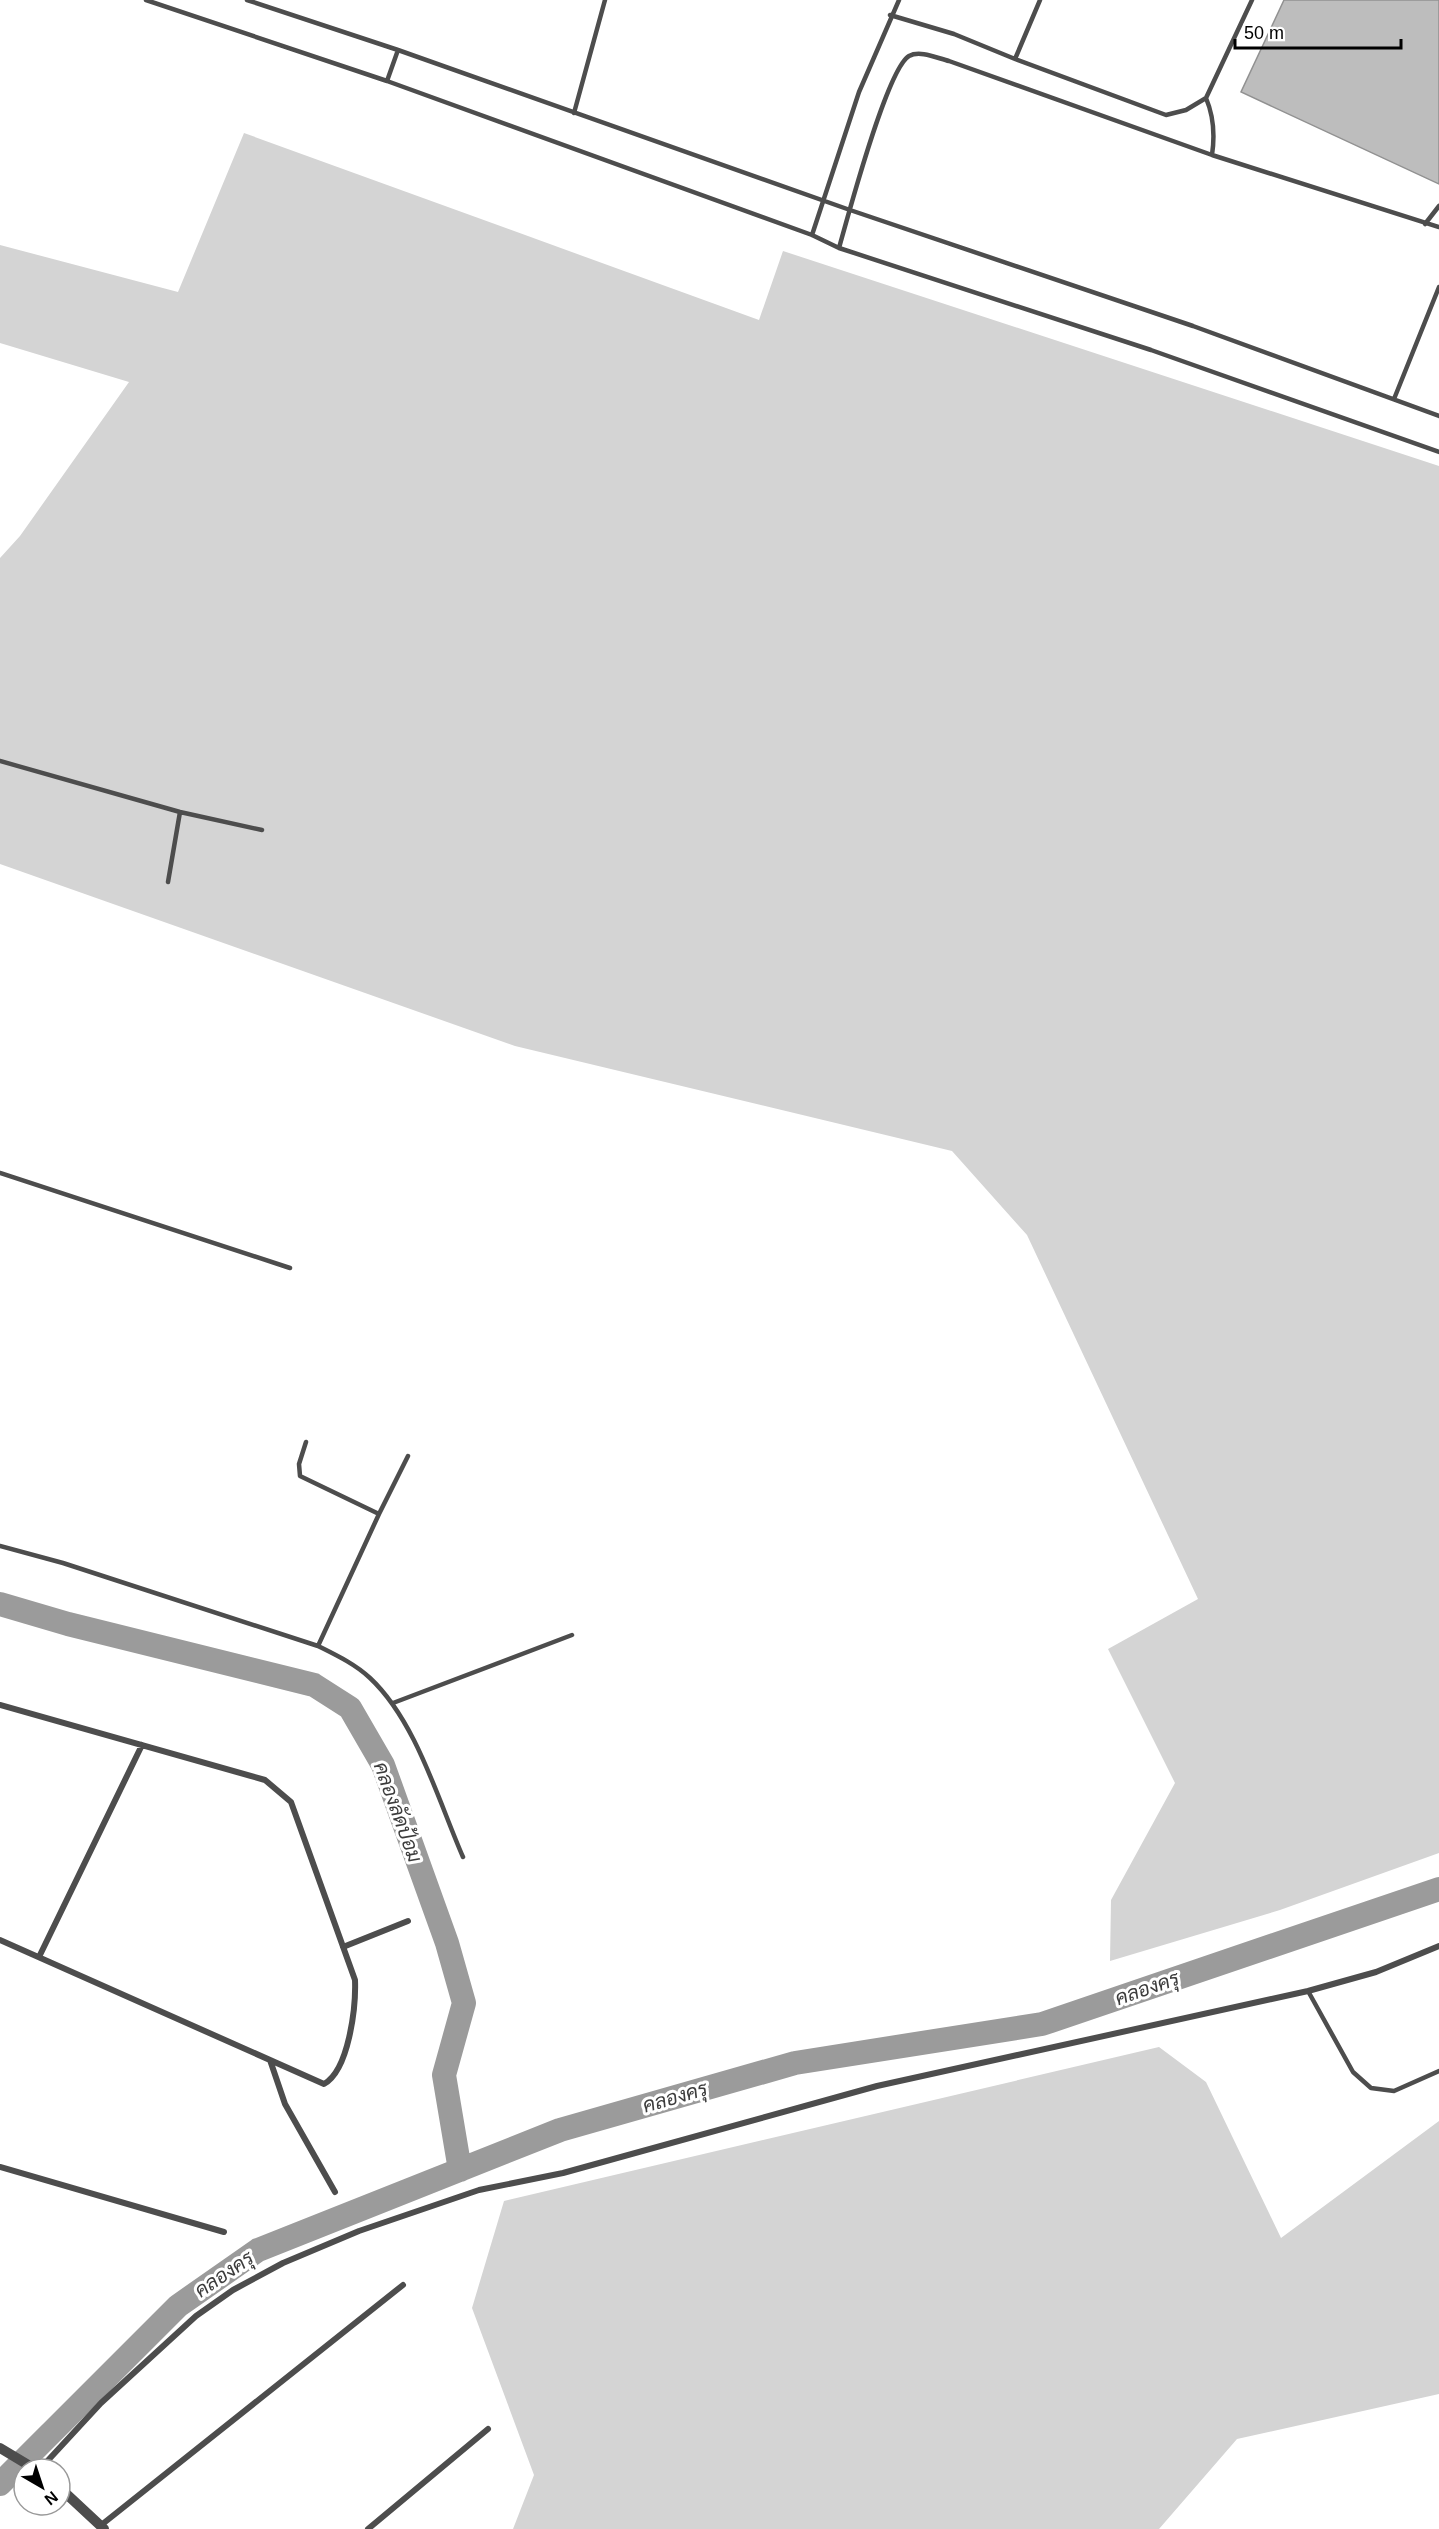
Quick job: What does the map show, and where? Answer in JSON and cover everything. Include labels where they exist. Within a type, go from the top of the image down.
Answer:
[{"type":"street","points":[[0,1705],[265,1780],[291,1802],[355,1980],[356,2007],[340,2067],[334,2079],[324,2084],[0,1940]]},
{"type":"street","points":[[39,1957],[142,1745]]},
{"type":"street","points":[[343,1947],[408,1921]]},
{"type":"street","points":[[47,2457],[101,2403],[196,2316],[233,2290],[283,2262],[359,2231],[479,2190],[563,2172],[877,2086],[1308,1991],[1376,1971],[1439,1946]]},
{"type":"street","points":[[270,2060],[285,2104],[335,2192]]},
{"type":"street","points":[[0,2167],[224,2232]]},
{"type":"street","points":[[72,2499],[102,2527],[403,2285]]},
{"type":"street","points":[[368,2529],[488,2429]]},
{"type":"street","points":[[0,2448],[15,2457]]},
{"type":"lane","points":[[146,0],[387,81],[812,235],[839,248],[1151,350],[1439,452]]},
{"type":"lane","points":[[247,0],[398,50],[850,210],[1193,326],[1439,416]]},
{"type":"lane","points":[[574,113],[605,0]]},
{"type":"lane","points":[[812,235],[859,92],[890,15],[899,0]]},
{"type":"lane","points":[[1015,59],[1040,0]]},
{"type":"lane","points":[[890,15],[954,34],[1166,115],[1186,110],[1206,98],[1252,0]]},
{"type":"lane","points":[[387,81],[398,50]]},
{"type":"lane","points":[[839,248],[886,95],[899,66],[905,59],[918,53],[949,61],[1212,155],[1439,228]]},
{"type":"lane","points":[[1206,98],[1213,121],[1212,155]]},
{"type":"lane","points":[[1425,224],[1439,206]]},
{"type":"lane","points":[[1394,399],[1439,287]]},
{"type":"lane","points":[[0,761],[180,812],[262,830]]},
{"type":"lane","points":[[168,882],[180,812]]},
{"type":"lane","points":[[0,1173],[290,1268]]},
{"type":"lane","points":[[306,1442],[299,1464],[300,1476],[379,1514]]},
{"type":"lane","points":[[318,1646],[408,1456]]},
{"type":"lane","points":[[0,1546],[63,1563],[318,1646],[369,1677],[393,1702],[413,1739],[463,1857]]},
{"type":"lane","points":[[393,1702],[572,1635]]},
{"type":"lane","points":[[1308,1991],[1353,2072],[1371,2088],[1394,2091],[1439,2071]]},
{"type":"shaded area","points":[[244,133],[759,320],[783,251],[1439,466],[1439,1853],[1280,1910],[1110,1961],[1111,1900],[1175,1783],[1108,1649],[1198,1599],[1027,1235],[952,1151],[515,1046],[0,864],[0,558],[20,536],[129,382],[0,343],[0,245],[178,292]]},
{"type":"shaded area","points":[[1159,2047],[1206,2082],[1281,2238],[1439,2121],[1439,2394],[1237,2439],[1159,2529],[513,2529],[534,2475],[472,2308],[504,2201]]},
{"type":"building","points":[[1284,0],[1439,0],[1439,184],[1241,92]]},
{"type":"waterway","name":"คลองลัดป้อม","points":[[0,1604],[68,1624],[314,1685],[350,1708],[383,1765],[447,1943],[464,2003],[444,2075],[460,2170]]},
{"type":"waterway","name":"คลองครุ","points":[[0,2484],[178,2306],[258,2250],[560,2130],[795,2063],[1042,2024],[1439,1889]]}]
